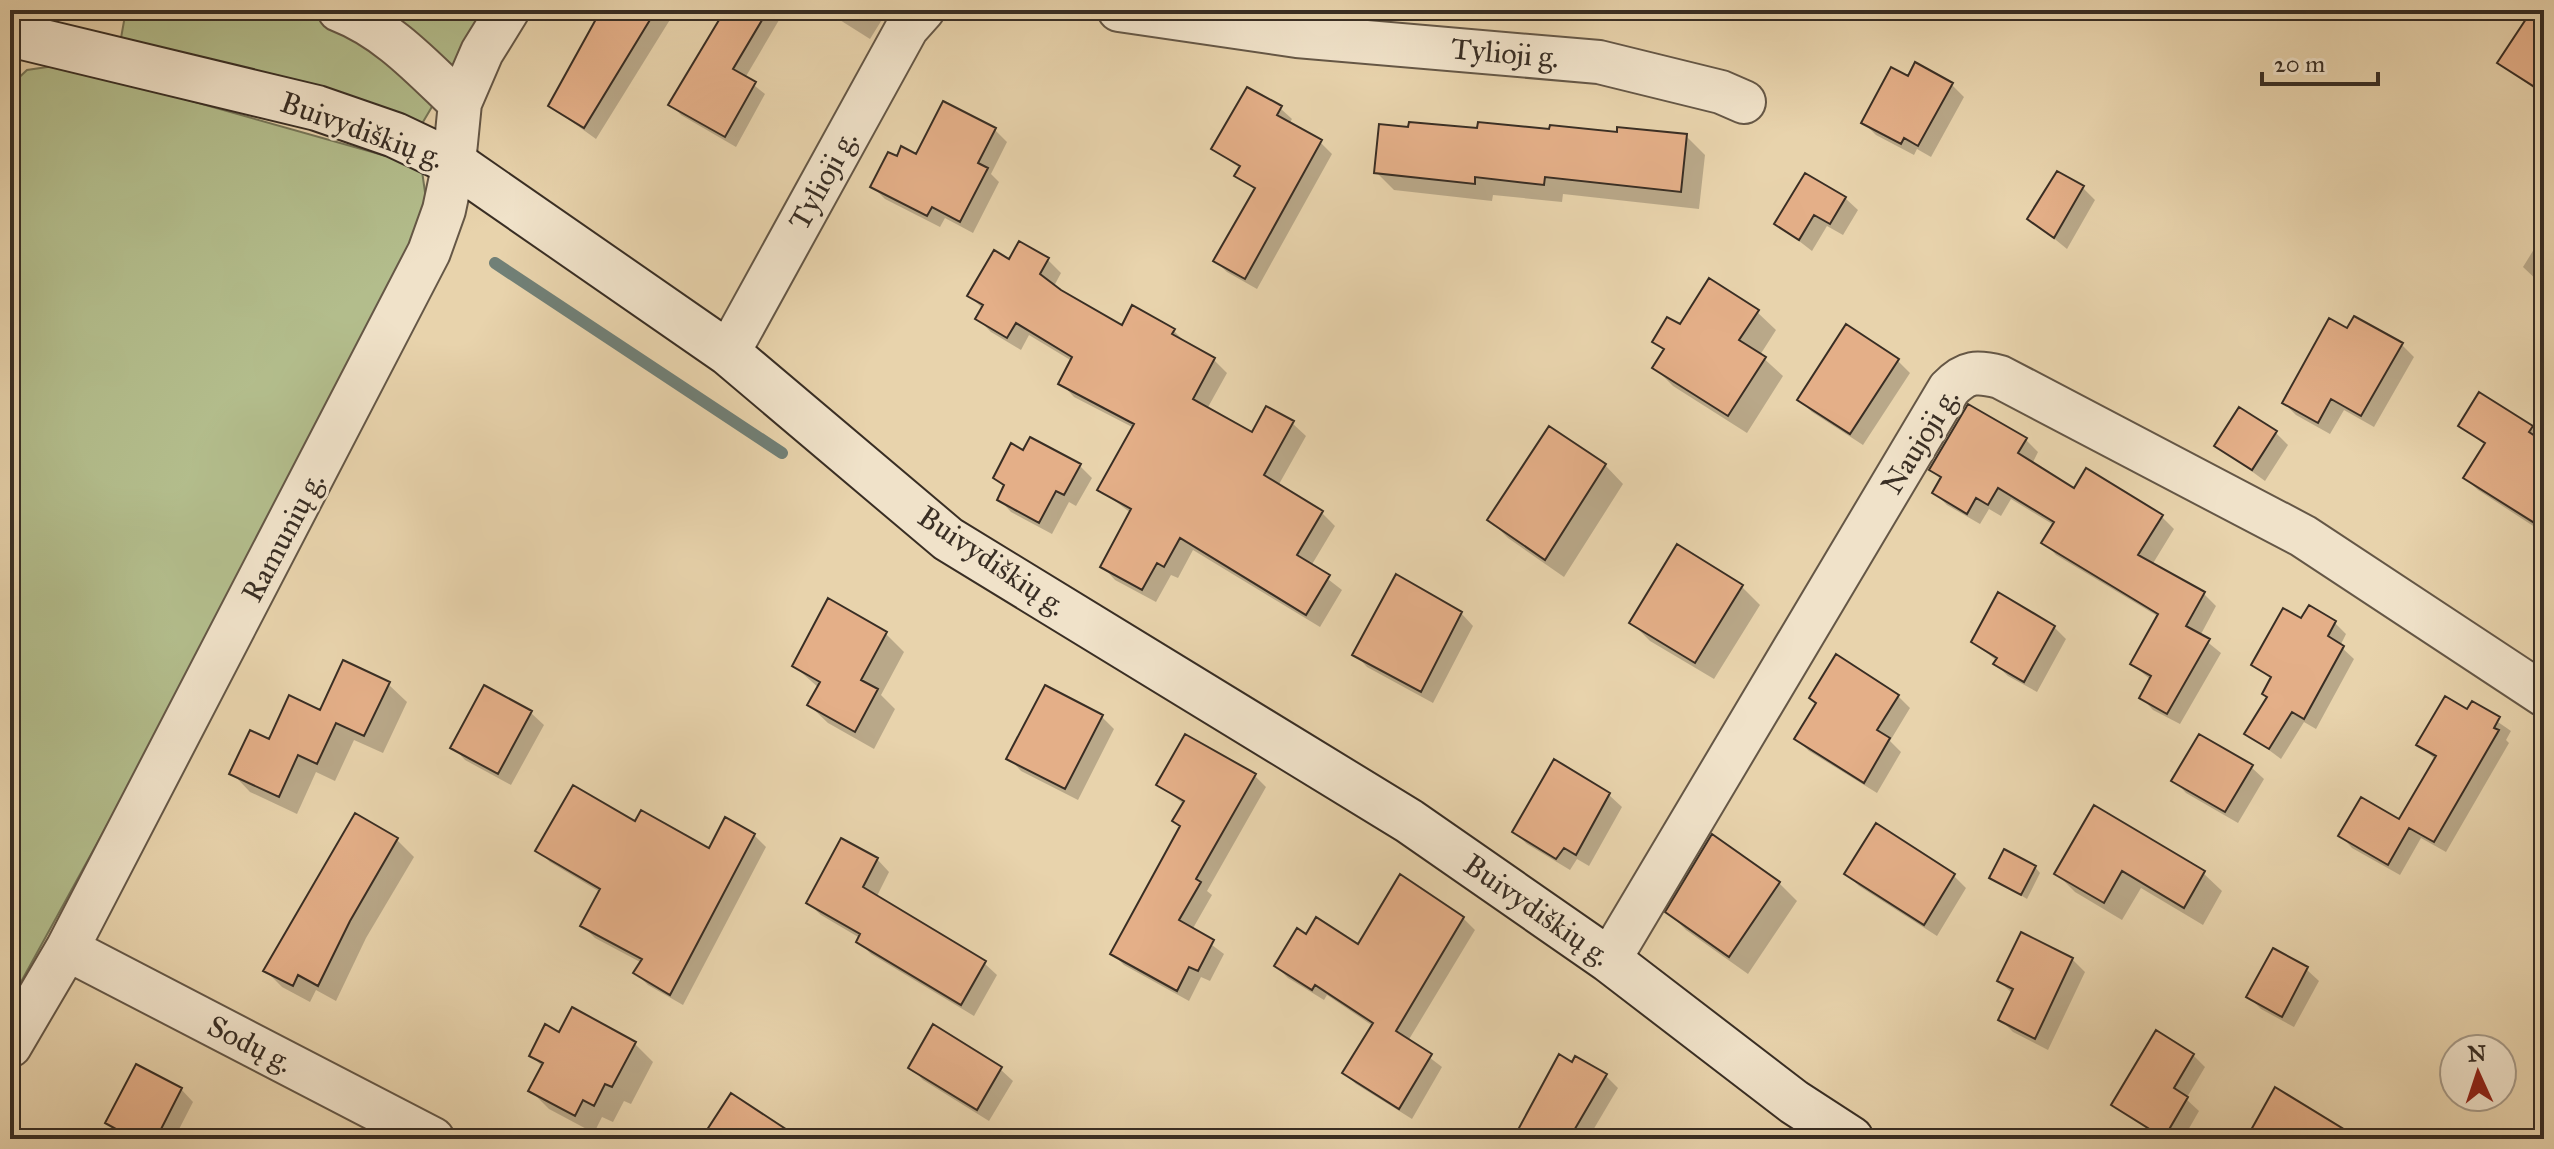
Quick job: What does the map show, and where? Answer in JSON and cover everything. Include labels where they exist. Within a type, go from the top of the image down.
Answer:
[{"type":"main road","name":"Buivydiškių g.","points":[[10,34],[317,108],[395,135],[454,163],[728,353],[948,539],[1409,821],[1609,960],[1794,1102],[1851,1139]]},
{"type":"street","points":[[339,10],[363,19],[406,51],[460,103]]},
{"type":"street","name":"Ramunių g.","points":[[10,1046],[67,949],[403,306],[439,224],[454,163],[460,103],[482,52],[508,10]]},
{"type":"street","name":"Tylioji g.","points":[[728,353],[907,28],[923,10]]},
{"type":"street","name":"Tylioji g.","points":[[1119,10],[1297,36],[1599,62],[1721,92],[1744,102]]},
{"type":"street","name":"Naujoji g.","points":[[1609,960],[1941,402],[1962,375],[1979,372],[2000,377],[2303,536],[2544,695]]},
{"type":"street","name":"Sodų g.","points":[[67,949],[433,1139]]},
{"type":"green space","points":[[126,10],[489,10],[420,127],[121,38]]},
{"type":"green space","points":[[54,66],[85,71],[404,161],[422,171],[426,199],[421,221],[229,603],[10,1002],[10,86],[27,70]]},
{"type":"building","points":[[601,10],[656,10],[584,128],[548,106]]},
{"type":"building","points":[[725,10],[768,10],[733,69],[756,82],[725,137],[668,105]]},
{"type":"building","points":[[2532,10],[2544,10],[2544,93],[2497,63]]},
{"type":"building","points":[[1915,62],[1953,83],[1918,146],[1904,138],[1901,144],[1861,123],[1891,67],[1908,76]]},
{"type":"building","points":[[1247,87],[1282,106],[1277,115],[1322,140],[1245,279],[1213,261],[1255,188],[1234,176],[1240,166],[1211,149]]},
{"type":"building","points":[[943,101],[996,128],[978,163],[988,168],[960,222],[932,207],[927,216],[870,187],[888,152],[897,156],[901,146],[916,154]]},
{"type":"building","points":[[1409,122],[1477,128],[1478,122],[1549,129],[1550,125],[1617,132],[1617,127],[1687,134],[1681,192],[1545,177],[1544,185],[1475,177],[1475,184],[1374,173],[1379,124],[1408,127]]},
{"type":"building","points":[[2057,171],[2084,186],[2054,238],[2027,219]]},
{"type":"building","points":[[1805,173],[1846,197],[1830,224],[1814,215],[1799,240],[1774,224]]},
{"type":"building","points":[[1019,241],[1049,258],[1040,274],[1061,290],[1122,325],[1132,305],[1175,329],[1172,334],[1215,358],[1193,399],[1252,432],[1266,406],[1294,421],[1264,475],[1323,511],[1297,555],[1330,575],[1306,615],[1180,538],[1164,567],[1157,563],[1142,590],[1100,567],[1131,509],[1097,490],[1134,424],[1058,384],[1072,357],[1016,323],[1007,338],[975,319],[983,305],[967,296],[994,250],[1009,259]]},
{"type":"building","points":[[1709,278],[1759,310],[1739,340],[1766,357],[1728,416],[1652,368],[1664,349],[1652,342],[1667,317],[1680,324]]},
{"type":"building","points":[[2354,316],[2403,343],[2361,416],[2331,399],[2318,423],[2282,403],[2329,318],[2347,328]]},
{"type":"building","points":[[1846,324],[1899,359],[1850,434],[1797,400]]},
{"type":"building","points":[[2479,392],[2533,426],[2529,432],[2544,442],[2544,529],[2463,478],[2485,443],[2458,426]]},
{"type":"building","points":[[1968,404],[2027,438],[2018,453],[2074,488],[2086,468],[2163,515],[2138,555],[2205,592],[2186,626],[2210,639],[2167,714],[2139,698],[2151,676],[2130,664],[2158,614],[2041,543],[2054,522],[1998,488],[1988,505],[1976,498],[1967,514],[1932,493],[1941,477],[1929,470]]},
{"type":"building","points":[[2239,407],[2277,431],[2252,470],[2214,446]]},
{"type":"building","points":[[1549,426],[1606,464],[1545,560],[1487,520]]},
{"type":"building","points":[[1030,437],[1081,464],[1064,495],[1056,491],[1039,523],[997,500],[1004,485],[993,478],[1011,443],[1023,450]]},
{"type":"building","points":[[1677,544],[1743,585],[1695,663],[1629,623]]},
{"type":"building","points":[[1396,574],[1462,612],[1421,692],[1352,655]]},
{"type":"building","points":[[1998,592],[2055,626],[2024,682],[1993,664],[1997,658],[1971,642]]},
{"type":"building","points":[[828,598],[887,632],[861,680],[878,689],[855,732],[807,705],[820,682],[792,666]]},
{"type":"building","points":[[2309,605],[2336,621],[2328,636],[2344,646],[2304,719],[2292,712],[2269,749],[2244,734],[2267,697],[2262,694],[2271,677],[2251,665],[2283,608],[2301,618]]},
{"type":"building","points":[[1836,654],[1899,695],[1877,730],[1890,738],[1864,783],[1794,739],[1816,703],[1809,698]]},
{"type":"building","points":[[343,660],[390,682],[364,736],[336,723],[317,764],[298,755],[279,797],[229,774],[250,730],[269,739],[289,695],[320,710]]},
{"type":"building","points":[[484,685],[532,711],[498,774],[450,748]]},
{"type":"building","points":[[1045,685],[1103,715],[1065,789],[1006,759]]},
{"type":"building","points":[[2445,696],[2467,709],[2472,701],[2500,717],[2494,728],[2499,730],[2434,842],[2409,828],[2388,865],[2338,836],[2361,797],[2399,819],[2436,756],[2416,745]]},
{"type":"building","points":[[1185,734],[1256,774],[1196,879],[1201,882],[1179,920],[1214,940],[1198,971],[1189,967],[1177,991],[1110,954],[1180,826],[1172,821],[1184,801],[1156,785]]},
{"type":"building","points":[[2199,734],[2253,765],[2225,812],[2171,781]]},
{"type":"building","points":[[1554,759],[1610,793],[1576,855],[1564,848],[1556,859],[1512,832]]},
{"type":"building","points":[[573,785],[635,821],[641,810],[709,848],[725,817],[755,834],[670,995],[633,973],[642,959],[580,926],[600,889],[535,851]]},
{"type":"building","points":[[2094,805],[2205,871],[2184,908],[2122,871],[2104,903],[2054,874]]},
{"type":"building","points":[[355,813],[398,838],[350,921],[318,986],[298,975],[293,986],[263,971]]},
{"type":"building","points":[[1876,823],[1955,874],[1924,925],[1844,874]]},
{"type":"building","points":[[1712,834],[1780,882],[1729,957],[1665,912]]},
{"type":"building","points":[[841,838],[878,858],[863,887],[986,961],[961,1005],[856,942],[860,934],[806,903]]},
{"type":"building","points":[[2004,849],[2036,866],[2021,895],[1989,878]]},
{"type":"building","points":[[1400,874],[1464,917],[1396,1031],[1432,1054],[1399,1109],[1342,1073],[1373,1023],[1315,985],[1312,990],[1274,966],[1297,928],[1306,934],[1316,917],[1358,944]]},
{"type":"building","points":[[2021,932],[2073,958],[2035,1039],[1998,1020],[2013,989],[1997,981]]},
{"type":"building","points":[[2273,948],[2308,967],[2282,1017],[2246,997]]},
{"type":"building","points":[[572,1007],[636,1042],[612,1087],[605,1084],[594,1106],[583,1100],[575,1116],[528,1091],[543,1063],[529,1056],[545,1024],[559,1032]]},
{"type":"building","points":[[933,1024],[1002,1067],[977,1110],[908,1068]]},
{"type":"building","points":[[2156,1030],[2194,1054],[2174,1088],[2188,1097],[2164,1138],[2111,1105]]},
{"type":"building","points":[[1559,1054],[1572,1062],[1575,1056],[1607,1074],[1569,1139],[1513,1139]]},
{"type":"building","points":[[136,1064],[182,1088],[156,1139],[134,1139],[105,1123]]},
{"type":"building","points":[[2275,1087],[2360,1139],[2246,1139]]},
{"type":"building","points":[[731,1093],[801,1139],[701,1139]]},
{"type":"waterway","points":[[495,263],[782,453]]}]
